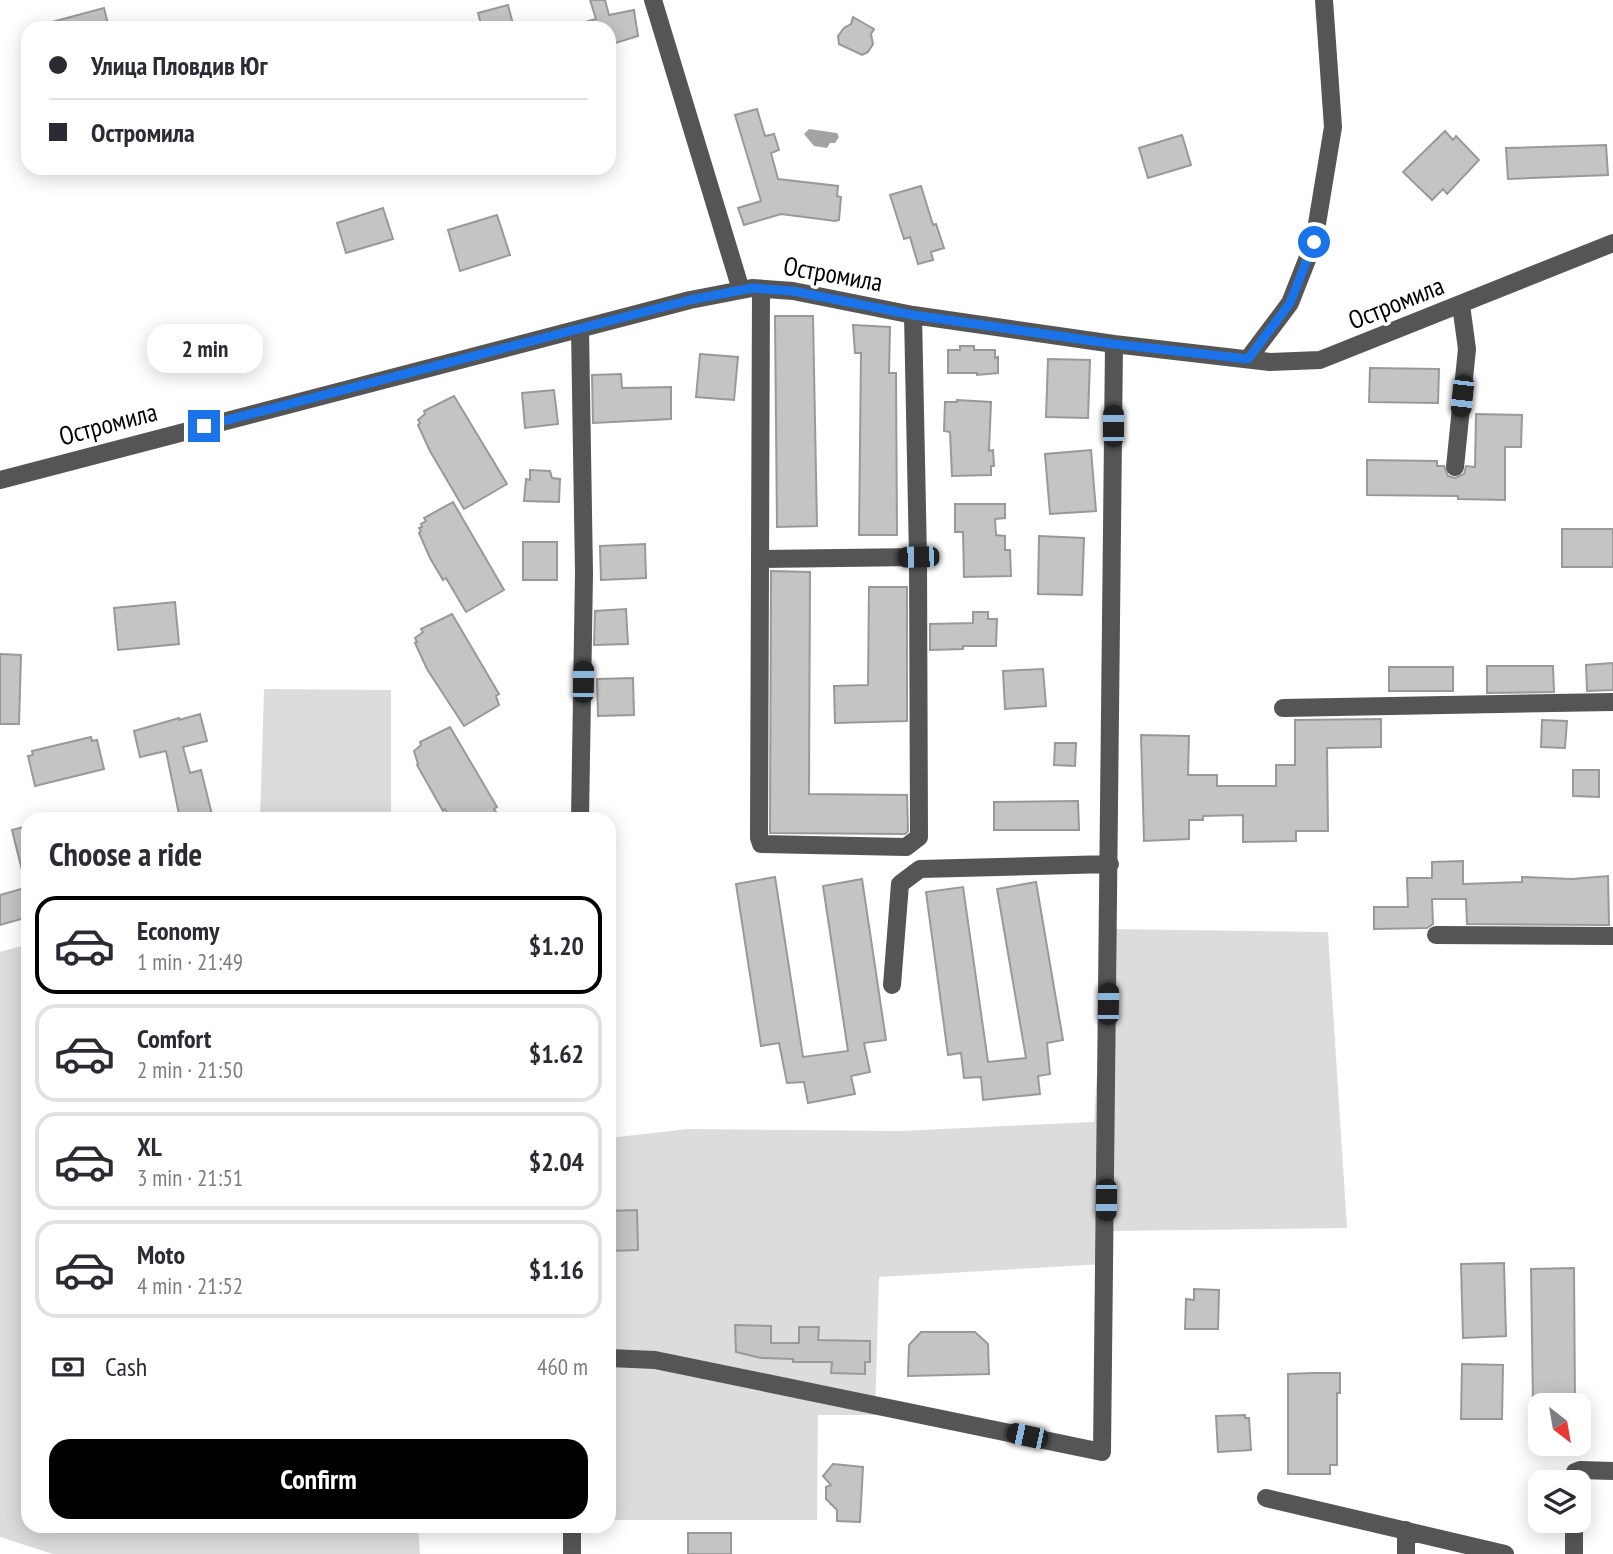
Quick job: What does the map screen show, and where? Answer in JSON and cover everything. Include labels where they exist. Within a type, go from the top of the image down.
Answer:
[{"type":"street","points":[[653,0],[741,290]]},
{"type":"street","points":[[1248,359],[1290,303],[1314,242],[1333,127],[1324,0]]},
{"type":"street","name":"Остромила","points":[[0,480],[690,300],[741,290],[793,291],[913,315],[1114,344],[1270,362],[1320,360],[1613,243]]},
{"type":"street","points":[[761,289],[761,844],[906,846],[919,837],[918,557],[913,315]]},
{"type":"street","points":[[1455,467],[1467,349],[1461,305]]},
{"type":"street","points":[[580,329],[584,573],[580,812]]},
{"type":"street","points":[[616,1359],[668,1363],[1102,1452],[1114,344]]},
{"type":"street","points":[[761,559],[918,557]]},
{"type":"street","points":[[1283,708],[1613,702]]},
{"type":"street","points":[[892,985],[900,884],[920,869],[1110,864]]},
{"type":"street","points":[[1436,935],[1613,936]]},
{"type":"street","points":[[1591,1470],[1613,1471]]},
{"type":"street","points":[[1266,1498],[1505,1554]]},
{"type":"street","points":[[1406,1530],[1406,1554]]},
{"type":"street","points":[[572,1533],[572,1554]]},
{"type":"street","points":[[1574,1533],[1574,1554]]},
{"type":"shaded area","points":[[809,129],[837,133],[839,137],[827,148],[814,146],[804,134]]},
{"type":"shaded area","points":[[264,689],[391,690],[391,812],[260,812]]},
{"type":"shaded area","points":[[1106,929],[1328,932],[1347,1228],[1106,1231],[1105,1264],[879,1277],[875,1415],[818,1415],[817,1520],[616,1520],[616,1137],[688,1129],[900,1131],[1094,1122]]},
{"type":"shaded area","points":[[21,946],[21,1533],[418,1533],[420,1554],[53,1554],[0,1537],[0,952]]},
{"type":"building","points":[[590,0],[605,0],[609,15],[634,10],[638,36],[616,43],[616,21],[589,21],[596,19]]},
{"type":"building","points":[[508,5],[512,21],[480,21],[478,13]]},
{"type":"building","points":[[104,8],[107,21],[55,21]]},
{"type":"building","points":[[853,17],[874,29],[871,34],[873,44],[868,52],[862,55],[839,44],[838,36],[851,24]]},
{"type":"building","points":[[757,109],[765,136],[774,134],[779,150],[771,153],[778,179],[838,186],[837,196],[841,197],[839,220],[781,214],[744,225],[738,208],[761,201],[735,115]]},
{"type":"building","points":[[1445,131],[1453,140],[1456,136],[1479,160],[1447,194],[1443,189],[1432,200],[1403,172]]},
{"type":"building","points":[[1182,135],[1191,165],[1148,178],[1139,148]]},
{"type":"building","points":[[1606,145],[1608,175],[1508,179],[1506,148]]},
{"type":"building","points":[[921,186],[933,225],[936,224],[944,248],[931,252],[933,260],[918,264],[910,237],[904,239],[890,195]]},
{"type":"building","points":[[383,208],[393,239],[346,253],[337,223]]},
{"type":"building","points":[[497,215],[510,255],[460,271],[448,230]]},
{"type":"building","points":[[775,316],[813,316],[817,526],[777,527]]},
{"type":"building","points":[[853,325],[890,327],[889,373],[896,373],[897,535],[859,535],[861,353],[855,353]]},
{"type":"building","points":[[960,346],[974,346],[974,350],[995,350],[998,373],[948,373],[948,350],[960,350]]},
{"type":"building","points":[[700,354],[738,357],[734,400],[696,397]]},
{"type":"building","points":[[1048,359],[1090,360],[1088,418],[1046,417]]},
{"type":"building","points":[[1370,368],[1439,369],[1438,403],[1369,402]]},
{"type":"building","points":[[621,374],[622,388],[671,387],[671,419],[593,423],[592,375]]},
{"type":"building","points":[[554,390],[558,424],[525,428],[522,393]]},
{"type":"building","points":[[454,396],[507,484],[464,509],[418,425],[418,420],[425,414],[424,411]]},
{"type":"building","points":[[945,402],[991,402],[989,451],[993,450],[994,466],[991,466],[991,475],[952,476],[950,432],[944,431]]},
{"type":"building","points":[[1476,414],[1522,415],[1521,447],[1505,447],[1505,500],[1458,499],[1458,496],[1367,495],[1367,460],[1437,461],[1437,466],[1444,466],[1448,476],[1455,478],[1464,474],[1466,466],[1475,467]]},
{"type":"building","points":[[1091,450],[1096,511],[1050,514],[1045,454]]},
{"type":"building","points":[[530,470],[550,471],[552,478],[560,479],[559,502],[524,501],[526,479],[530,480]]},
{"type":"building","points":[[453,502],[504,590],[466,612],[446,578],[443,580],[419,533],[421,524],[426,521],[424,518]]},
{"type":"building","points":[[955,504],[1005,504],[1005,518],[995,519],[996,535],[1005,536],[1005,550],[1010,550],[1011,576],[964,577],[963,532],[955,532]]},
{"type":"building","points":[[1562,529],[1613,529],[1613,567],[1562,567]]},
{"type":"building","points":[[1039,536],[1084,538],[1082,595],[1038,594]]},
{"type":"building","points":[[523,542],[557,542],[557,580],[523,580]]},
{"type":"building","points":[[645,544],[646,578],[601,580],[600,546]]},
{"type":"building","points":[[771,571],[810,572],[809,794],[907,795],[908,831],[905,834],[770,833]]},
{"type":"building","points":[[869,587],[907,587],[907,721],[835,723],[834,686],[868,685]]},
{"type":"building","points":[[175,602],[179,644],[118,650],[114,608]]},
{"type":"building","points":[[626,609],[628,644],[594,645],[595,611]]},
{"type":"building","points":[[973,612],[988,612],[988,619],[997,619],[996,646],[930,650],[930,624],[973,623]]},
{"type":"building","points":[[452,614],[499,694],[496,696],[499,705],[464,726],[427,669],[415,643],[415,638],[423,632],[421,629]]},
{"type":"building","points":[[0,654],[21,655],[19,724],[0,724]]},
{"type":"building","points":[[1613,663],[1613,690],[1587,691],[1586,665]]},
{"type":"building","points":[[1487,666],[1553,666],[1554,692],[1487,693]]},
{"type":"building","points":[[1389,667],[1453,667],[1453,691],[1389,691]]},
{"type":"building","points":[[1043,669],[1046,706],[1005,709],[1003,671]]},
{"type":"building","points":[[633,678],[634,715],[598,716],[597,679]]},
{"type":"building","points":[[200,714],[207,741],[183,747],[190,773],[201,770],[211,812],[179,812],[166,751],[140,757],[134,731]]},
{"type":"building","points":[[1381,719],[1381,747],[1327,748],[1328,831],[1296,831],[1296,841],[1243,842],[1243,815],[1203,816],[1203,820],[1189,820],[1189,839],[1144,841],[1141,735],[1189,736],[1188,775],[1217,775],[1217,786],[1276,786],[1276,765],[1295,765],[1295,720]]},
{"type":"building","points":[[1542,720],[1567,721],[1565,748],[1541,747]]},
{"type":"building","points":[[450,727],[497,807],[494,809],[496,812],[443,811],[417,765],[414,751],[421,745],[420,742]]},
{"type":"building","points":[[91,737],[92,741],[97,740],[104,769],[35,786],[28,756],[33,755],[32,751]]},
{"type":"building","points":[[1055,743],[1076,743],[1075,766],[1054,765]]},
{"type":"building","points":[[1573,770],[1599,770],[1599,797],[1573,796]]},
{"type":"building","points":[[1078,801],[1079,830],[994,830],[994,802]]},
{"type":"building","points":[[21,828],[21,866],[12,830]]},
{"type":"building","points":[[1463,861],[1463,884],[1522,882],[1522,877],[1572,879],[1608,876],[1609,925],[1467,924],[1466,899],[1432,899],[1433,924],[1427,928],[1374,929],[1374,907],[1408,907],[1407,878],[1432,878],[1432,862]]},
{"type":"building","points":[[775,877],[803,1057],[848,1051],[823,886],[862,879],[886,1040],[864,1043],[870,1072],[851,1076],[855,1094],[808,1103],[804,1082],[787,1083],[779,1043],[761,1046],[736,884]]},
{"type":"building","points":[[1036,882],[1063,1040],[1047,1043],[1050,1074],[1038,1076],[1040,1094],[983,1100],[981,1077],[964,1078],[961,1053],[948,1055],[926,892],[963,887],[988,1062],[1026,1058],[997,889]]},
{"type":"building","points":[[21,889],[21,919],[0,925],[0,895]]},
{"type":"building","points":[[637,1210],[638,1250],[616,1251],[616,1211]]},
{"type":"building","points":[[1504,1263],[1506,1336],[1463,1338],[1461,1264]]},
{"type":"building","points":[[1574,1268],[1575,1393],[1533,1393],[1531,1269]]},
{"type":"building","points":[[1194,1289],[1219,1290],[1218,1329],[1185,1329],[1186,1299],[1194,1300]]},
{"type":"building","points":[[735,1325],[771,1326],[771,1343],[799,1343],[799,1327],[819,1327],[818,1340],[870,1341],[870,1362],[865,1362],[865,1374],[831,1373],[832,1362],[793,1362],[793,1359],[761,1358],[736,1352]]},
{"type":"building","points":[[921,1332],[975,1332],[988,1344],[989,1374],[908,1376],[909,1345]]},
{"type":"building","points":[[1462,1364],[1503,1365],[1502,1419],[1461,1419]]},
{"type":"building","points":[[1340,1373],[1340,1393],[1337,1393],[1337,1465],[1330,1465],[1330,1474],[1288,1474],[1288,1374]]},
{"type":"building","points":[[1245,1415],[1245,1418],[1249,1418],[1251,1450],[1218,1452],[1216,1416]]},
{"type":"building","points":[[833,1464],[863,1467],[860,1522],[837,1521],[837,1510],[826,1499],[826,1487],[831,1485],[823,1476]]},
{"type":"building","points":[[688,1533],[731,1533],[731,1554],[688,1554]]},
{"type":"route","points":[[204,426],[690,300],[752,288],[793,291],[913,315],[1114,344],[1248,359],[1290,303],[1314,242]]}]
